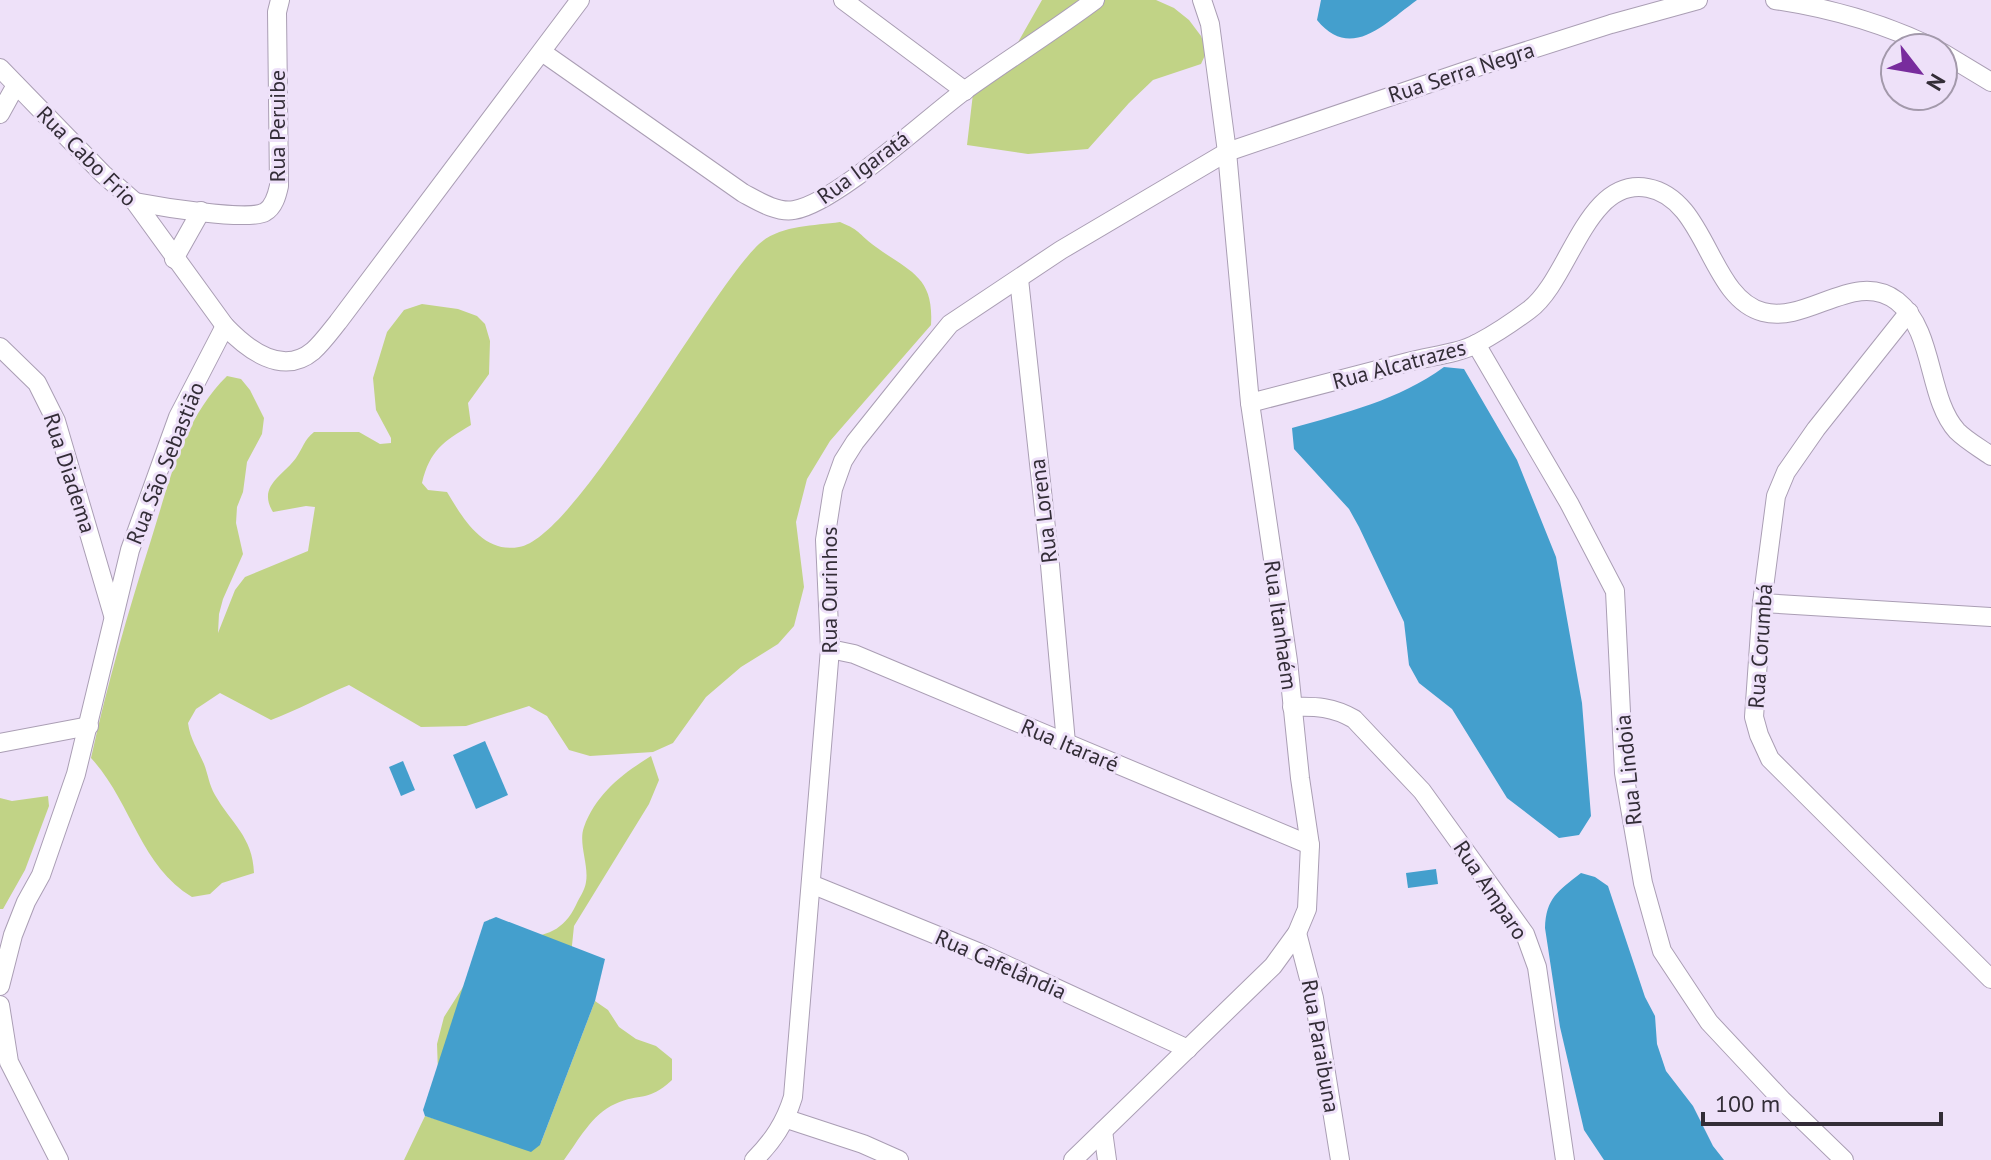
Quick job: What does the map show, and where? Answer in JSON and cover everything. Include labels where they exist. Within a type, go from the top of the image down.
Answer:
[{"type":"street","name":"Rua Peruibe","points":[[135,202],[165,208],[255,216],[272,205],[279,186],[277,12],[280,0]]},
{"type":"street","points":[[225,326],[245,347],[274,361],[296,361],[313,351],[348,310],[580,0]]},
{"type":"street","points":[[843,0],[965,91]]},
{"type":"street","name":"Rua Igaratá","points":[[542,52],[743,193],[769,207],[793,211],[818,201],[839,187],[965,91],[1095,0]]},
{"type":"street","name":"Rua Itanhaém","points":[[1073,1160],[1273,966],[1297,933],[1307,909],[1310,845],[1288,661],[1250,403],[1227,152],[1210,24],[1202,0]]},
{"type":"street","name":"Rua Serra Negra","points":[[1227,152],[1498,60],[1698,0]]},
{"type":"street","points":[[1775,0],[1809,3],[1898,32]]},
{"type":"street","points":[[1959,63],[1991,82]]},
{"type":"street","name":"Rua Cabo Frio","points":[[0,68],[103,174],[135,202],[225,326]]},
{"type":"street","points":[[0,114],[16,85]]},
{"type":"street","name":"Rua Ourinhos","points":[[754,1160],[787,1119],[793,1097],[830,649],[825,540],[833,489],[843,461],[950,324],[1061,250],[1227,152]]},
{"type":"street","name":"Rua Alcatrazes","points":[[1250,403],[1476,344],[1532,309],[1553,285],[1597,207],[1611,195],[1628,188],[1646,187],[1663,192],[1678,203],[1733,292],[1747,305],[1764,312],[1782,313],[1861,290],[1879,292],[1894,299],[1909,312]]},
{"type":"street","points":[[174,259],[201,211]]},
{"type":"street","name":"Rua Lorena","points":[[1019,279],[1066,743]]},
{"type":"street","points":[[1909,312],[1924,345],[1945,410],[1956,430],[1991,456]]},
{"type":"street","name":"Rua Corumbá","points":[[1909,312],[1816,429],[1786,472],[1776,496],[1762,603],[1754,717],[1770,759],[1991,979]]},
{"type":"street","name":"Rua São Sebastião","points":[[0,986],[13,935],[60,826],[89,726],[130,550],[178,417],[225,326]]},
{"type":"street","name":"Rua Lindoia","points":[[1476,344],[1588,538],[1615,591],[1624,773],[1643,883],[1662,951],[1709,1022],[1844,1160]]},
{"type":"street","name":"Rua Diadema","points":[[0,347],[37,383],[56,421],[113,615]]},
{"type":"street","points":[[1762,603],[1991,617]]},
{"type":"street","name":"Rua Itararé","points":[[830,649],[854,654],[1310,845]]},
{"type":"street","name":"Rua Amparo","points":[[1292,707],[1323,706],[1354,719],[1422,791],[1525,934],[1537,967],[1565,1160]]},
{"type":"street","points":[[0,743],[89,726]]},
{"type":"street","name":"Rua Cafelândia","points":[[811,884],[978,952],[1188,1049]]},
{"type":"street","name":"Rua Paraibuna","points":[[1297,933],[1314,998],[1340,1160]]},
{"type":"street","points":[[0,1005],[9,1062],[59,1160]]},
{"type":"street","points":[[787,1119],[863,1144],[899,1160]]},
{"type":"street","points":[[1103,1131],[1107,1160]]},
{"type":"green space","points":[[1042,0],[1156,0],[1174,8],[1189,20],[1207,51],[1201,64],[1153,80],[1088,149],[1028,154],[967,145],[974,85],[1017,44]]},
{"type":"green space","points":[[840,222],[857,231],[917,277],[928,296],[931,325],[830,441],[807,479],[796,522],[804,587],[794,626],[778,644],[741,667],[706,697],[673,743],[653,752],[590,756],[569,750],[547,716],[529,706],[466,726],[421,727],[349,685],[271,720],[220,693],[196,709],[188,723],[189,729],[213,791],[250,850],[254,873],[222,883],[210,894],[192,897],[174,884],[148,851],[105,775],[91,758],[118,649],[171,474],[199,412],[227,376],[241,379],[264,418],[262,434],[247,462],[243,492],[237,507],[236,523],[243,554],[223,599],[218,633],[235,590],[245,577],[308,551],[315,507],[273,512],[268,495],[274,482],[296,458],[311,435],[314,432],[359,432],[380,444],[391,443],[376,410],[373,378],[387,332],[404,310],[422,304],[458,309],[477,316],[485,324],[490,341],[489,374],[468,403],[471,425],[439,448],[429,462],[422,483],[428,490],[447,492],[467,522],[484,539],[506,548],[519,547],[543,534],[573,503],[606,461],[707,312],[759,244],[787,230]]},
{"type":"green space","points":[[651,756],[659,780],[649,804],[574,926],[566,1003],[540,1145],[595,1001],[608,1010],[619,1027],[636,1039],[656,1046],[672,1059],[672,1080],[650,1095],[624,1100],[607,1108],[586,1129],[564,1160],[404,1160],[425,1116],[452,1124],[438,1072],[437,1044],[444,1017],[487,949],[489,919],[504,936],[515,937],[546,934],[563,924],[585,885],[587,875],[582,833],[589,815],[611,786]]},
{"type":"green space","points":[[48,796],[49,806],[25,870],[3,909],[0,909],[0,798],[12,801]]},
{"type":"water","points":[[1321,0],[1417,0],[1380,28],[1355,38],[1342,38],[1317,20]]},
{"type":"water","points":[[1444,367],[1464,369],[1517,460],[1556,557],[1582,703],[1591,816],[1579,835],[1559,838],[1507,798],[1452,709],[1419,683],[1409,665],[1404,622],[1359,527],[1349,509],[1294,449],[1292,428],[1390,397]]},
{"type":"water","points":[[485,741],[508,795],[476,809],[453,755]]},
{"type":"water","points":[[403,761],[415,790],[401,796],[389,767]]},
{"type":"water","points":[[1436,869],[1438,884],[1408,888],[1406,873]]},
{"type":"water","points":[[1581,873],[1595,877],[1608,886],[1645,997],[1655,1016],[1657,1044],[1666,1071],[1693,1106],[1713,1146],[1724,1160],[1604,1160],[1584,1130],[1560,1027],[1545,928],[1551,902]]},
{"type":"water","points":[[496,917],[605,959],[595,1001],[540,1145],[531,1152],[425,1116],[423,1110],[484,922]]}]
